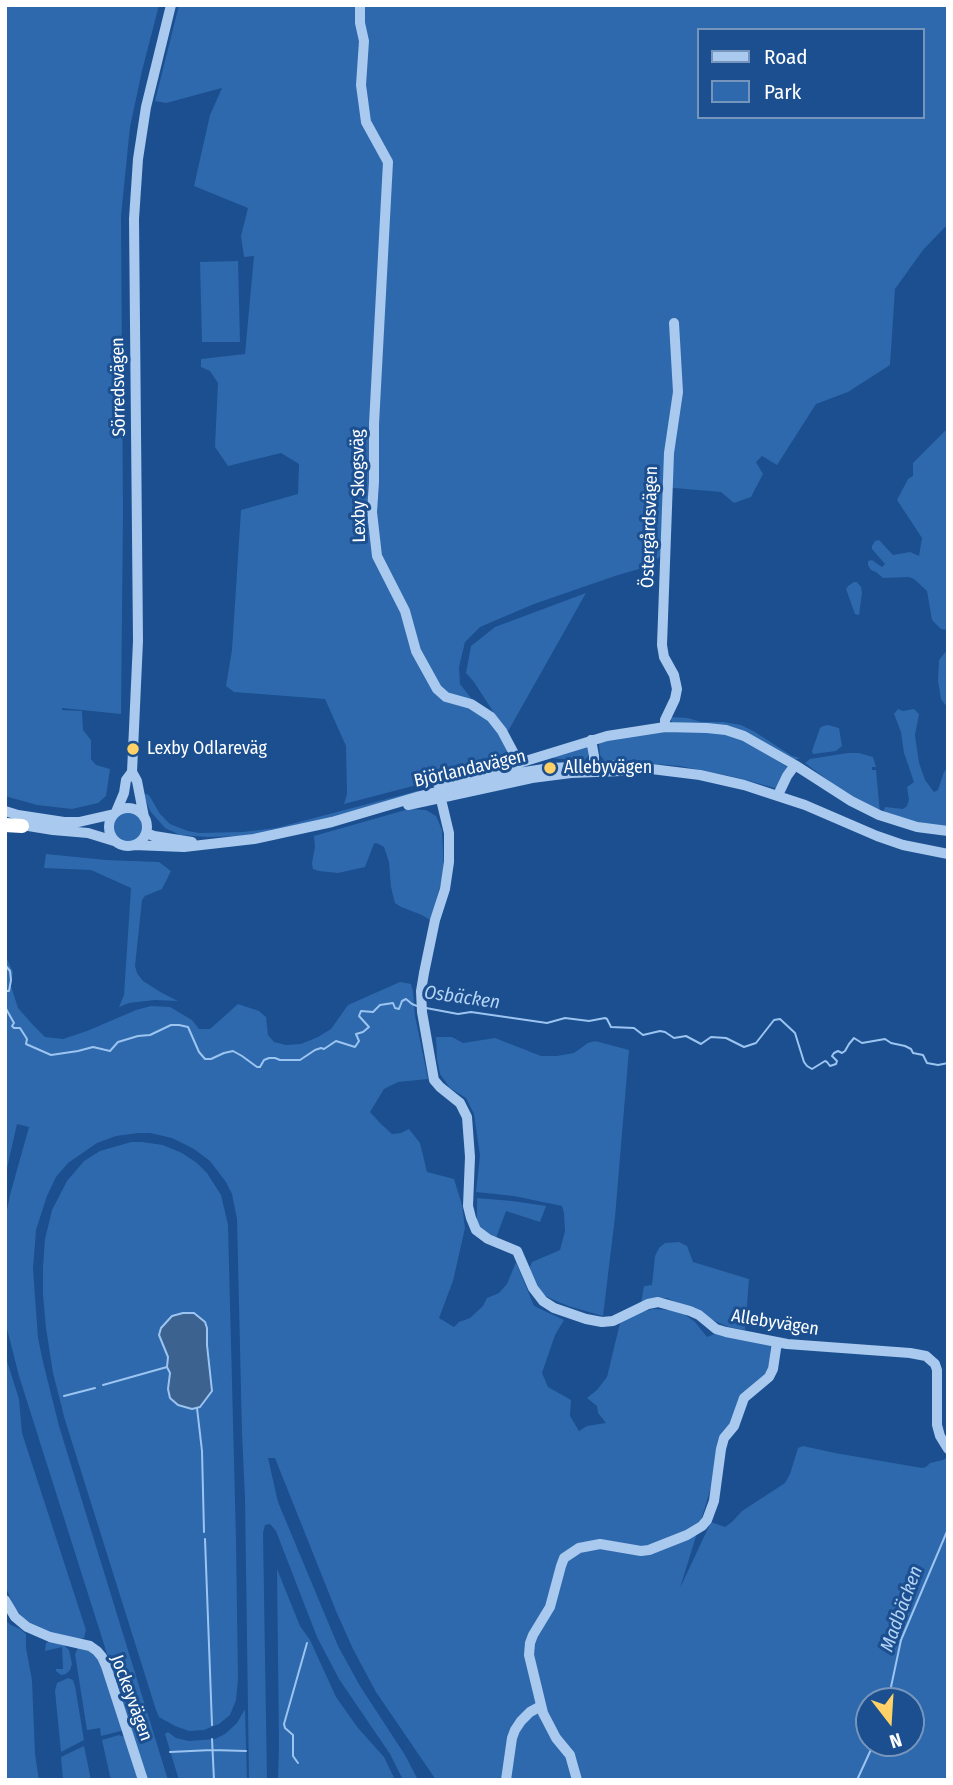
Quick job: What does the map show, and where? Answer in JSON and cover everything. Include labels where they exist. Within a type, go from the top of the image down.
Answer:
[{"type":"highway","points":[[5,823],[22,826]]},
{"type":"street","name":"Sörredsvägen","points":[[144,817],[137,781],[132,772],[138,641],[134,206],[146,107],[171,5]]},
{"type":"street","name":"Lexby Skogsväg","points":[[360,5],[364,41],[361,85],[366,122],[388,162],[373,424],[372,512],[377,556],[405,611],[416,651],[431,680],[444,696],[471,704],[491,717],[502,731],[519,763]]},
{"type":"street","name":"Östergårdsvägen","points":[[665,727],[665,720],[677,689],[662,645],[669,453],[678,392],[674,323]]},
{"type":"street","points":[[519,763],[625,732],[665,727],[733,732],[795,765],[852,802],[880,815],[930,830],[948,831]]},
{"type":"street","points":[[591,740],[594,768]]},
{"type":"street","name":"Björlandavägen","points":[[439,791],[475,774],[519,763]]},
{"type":"street","name":"Björlandavägen","points":[[134,845],[184,847],[263,838],[439,791],[619,765],[717,778],[778,795],[877,836],[911,847],[948,854]]},
{"type":"street","points":[[778,795],[795,765]]},
{"type":"street","name":"Sörredsvägen","points":[[115,813],[124,793],[126,780],[132,772]]},
{"type":"street","name":"Allebyvägen","points":[[439,791],[449,833],[449,862],[424,973],[422,1012],[434,1080],[459,1102],[467,1117],[470,1157],[468,1206],[474,1226],[480,1234],[517,1251],[533,1288],[543,1301],[564,1311],[602,1322],[619,1319],[648,1304],[664,1303],[690,1311],[721,1331],[777,1342],[926,1356],[935,1364],[937,1370],[937,1425],[948,1449]]},
{"type":"street","points":[[5,811],[28,817],[79,822],[130,808],[144,817],[147,824],[143,839],[134,845],[123,845],[88,833],[22,826]]},
{"type":"street","points":[[115,813],[109,822],[109,830],[115,841]]},
{"type":"street","name":"Björlandavägen","points":[[146,833],[203,844]]},
{"type":"street","points":[[577,1780],[570,1755],[556,1738],[541,1706],[529,1656],[530,1643],[548,1613],[564,1558],[579,1548],[600,1544],[634,1551],[649,1550],[702,1526],[714,1501],[724,1438],[734,1426],[744,1398],[769,1377],[773,1369],[777,1342]]},
{"type":"street","name":"Jockeyvägen","points":[[5,1600],[15,1616],[27,1627],[50,1637],[90,1646],[102,1657],[142,1780]]},
{"type":"street","points":[[506,1780],[515,1730],[530,1712],[541,1706]]},
{"type":"green space","points":[[5,5],[159,5],[130,127],[121,216],[121,714],[62,708],[82,711],[83,730],[91,740],[91,759],[96,765],[110,769],[106,796],[98,803],[72,809],[37,805],[5,796]]},
{"type":"green space","points":[[179,5],[948,5],[948,224],[923,250],[895,289],[890,365],[848,392],[816,404],[777,465],[762,456],[756,462],[763,474],[751,497],[734,503],[721,492],[663,487],[662,555],[649,566],[534,604],[480,627],[465,642],[459,667],[460,684],[500,735],[513,760],[344,804],[347,794],[346,746],[325,699],[234,692],[226,686],[232,650],[241,510],[298,494],[299,464],[281,453],[228,466],[215,447],[218,383],[210,371],[201,367],[201,359],[245,354],[254,256],[244,257],[241,236],[248,208],[194,186],[210,115],[222,88],[166,103],[155,101]]},
{"type":"green space","points":[[238,261],[240,342],[202,342],[200,262]]},
{"type":"green space","points":[[948,428],[948,630],[941,629],[932,620],[927,591],[914,579],[883,578],[871,570],[868,561],[872,560],[882,567],[885,564],[872,549],[875,541],[879,540],[893,555],[910,552],[919,556],[922,538],[897,500],[908,479],[913,476],[913,463]]},
{"type":"green space","points":[[854,582],[861,587],[862,593],[859,615],[855,614],[846,589]]},
{"type":"green space","points":[[586,593],[507,733],[466,673],[471,646],[495,627]]},
{"type":"green space","points":[[948,649],[948,717],[938,681],[939,660]]},
{"type":"green space","points":[[898,709],[914,709],[919,714],[915,735],[919,763],[925,780],[934,792],[938,790],[948,767],[948,828],[885,814],[885,807],[903,809],[907,806],[907,787],[914,782],[894,714]]},
{"type":"green space","points":[[671,717],[741,725],[792,756],[800,758],[794,760],[704,724],[672,722]]},
{"type":"green space","points":[[828,725],[839,728],[842,746],[836,751],[813,754],[820,728]]},
{"type":"green space","points":[[650,731],[712,732],[733,736],[757,747],[789,768],[778,789],[680,766],[604,760],[600,755],[601,741]]},
{"type":"green space","points":[[584,745],[589,755],[584,761],[552,758],[551,754]]},
{"type":"green space","points":[[848,753],[873,757],[876,767],[872,767],[872,770],[876,770],[880,813],[841,790],[805,763],[810,759]]},
{"type":"green space","points":[[417,791],[418,793],[334,817],[267,833],[208,837],[180,835],[165,828],[150,811],[143,793],[149,795],[160,814],[170,824],[199,833],[276,828]]},
{"type":"green space","points":[[409,809],[426,810],[436,816],[442,830],[444,873],[430,920],[395,903],[389,862],[384,847],[379,844],[375,843],[373,846],[365,867],[338,873],[313,869],[314,836]]},
{"type":"green space","points":[[128,812],[139,816],[143,827],[139,838],[128,842],[117,838],[113,827],[117,816]]},
{"type":"green space","points":[[46,854],[159,862],[171,871],[162,889],[142,900],[135,966],[143,981],[178,1001],[155,1000],[119,1007],[124,995],[131,888],[91,870],[44,868]]},
{"type":"green space","points":[[5,955],[13,972],[11,986],[18,1008],[45,1037],[63,1039],[151,1006],[170,1007],[192,1020],[199,1029],[210,1029],[238,1004],[259,1011],[266,1017],[268,1035],[274,1042],[286,1045],[301,1044],[331,1029],[348,1005],[400,982],[411,984],[428,1079],[398,1082],[384,1089],[370,1112],[392,1134],[409,1129],[420,1143],[427,1172],[454,1179],[462,1205],[465,1228],[453,1281],[439,1318],[454,1327],[470,1318],[483,1306],[487,1298],[499,1293],[507,1284],[516,1262],[534,1306],[564,1320],[555,1335],[542,1373],[548,1387],[571,1400],[570,1416],[579,1431],[587,1426],[606,1423],[598,1413],[597,1406],[587,1398],[607,1377],[620,1323],[638,1313],[653,1309],[671,1310],[684,1314],[695,1322],[707,1337],[717,1333],[771,1346],[768,1371],[750,1387],[735,1410],[680,1588],[711,1522],[725,1527],[742,1511],[785,1483],[798,1448],[803,1446],[922,1468],[948,1457],[948,1780],[436,1780],[376,1692],[353,1649],[275,1458],[268,1458],[278,1502],[338,1646],[418,1780],[403,1780],[390,1754],[339,1679],[317,1637],[276,1531],[270,1524],[265,1525],[263,1533],[267,1780],[249,1780],[237,1219],[232,1194],[210,1161],[172,1138],[138,1133],[116,1136],[97,1143],[68,1163],[56,1177],[36,1230],[33,1269],[38,1338],[59,1426],[168,1780],[147,1780],[19,1376],[5,1321],[5,1220],[29,1127],[17,1124],[5,1177]]},
{"type":"green space","points":[[436,1037],[452,1037],[463,1043],[495,1038],[541,1056],[574,1053],[595,1041],[629,1050],[615,1217],[603,1316],[545,1296],[536,1285],[529,1269],[532,1262],[560,1250],[565,1231],[562,1206],[514,1196],[476,1192],[480,1156],[474,1114],[466,1098],[450,1088],[440,1074]]},
{"type":"green space","points":[[131,1142],[142,1142],[163,1145],[182,1153],[207,1173],[221,1195],[228,1225],[238,1679],[236,1700],[230,1715],[219,1724],[204,1730],[189,1731],[175,1726],[159,1717],[156,1710],[65,1420],[53,1373],[43,1295],[45,1239],[52,1210],[67,1181],[84,1161],[100,1151]],"holes":[[[194,1313],[205,1322],[211,1391],[169,1382],[168,1357],[159,1335]]]},
{"type":"green space","points":[[477,1198],[546,1206],[540,1222],[506,1211],[496,1238],[484,1232],[477,1224]]},
{"type":"green space","points":[[679,1242],[687,1246],[693,1262],[749,1279],[745,1330],[729,1327],[667,1298],[655,1298],[641,1303],[644,1286],[652,1285],[655,1256],[659,1248],[665,1243]]},
{"type":"green space","points":[[5,1355],[19,1399],[22,1433],[86,1630],[84,1638],[75,1640],[35,1628],[15,1608],[5,1586]]},
{"type":"green space","points":[[277,1569],[300,1626],[310,1640],[336,1697],[358,1728],[384,1757],[395,1780],[278,1780]]},
{"type":"green space","points":[[5,1620],[26,1634],[39,1780],[5,1780]]},
{"type":"green space","points":[[52,1640],[63,1644],[69,1650],[72,1664],[66,1674],[61,1675],[56,1671],[63,1669],[62,1647],[45,1651],[46,1643]]},
{"type":"green space","points":[[85,1647],[100,1657],[123,1729],[121,1731],[101,1736],[100,1728],[87,1730],[75,1654],[78,1648]]},
{"type":"green space","points":[[68,1678],[73,1680],[75,1686],[84,1740],[61,1752],[55,1691],[57,1683]]},
{"type":"green space","points":[[245,1709],[247,1780],[179,1780],[165,1734],[168,1732],[176,1738],[189,1741],[215,1739],[237,1723]]},
{"type":"green space","points":[[119,1735],[125,1737],[139,1780],[112,1780],[110,1776],[102,1740]]},
{"type":"green space","points":[[84,1746],[91,1780],[63,1780],[61,1757]]},
{"type":"shaded area","points":[[194,1313],[205,1322],[207,1328],[212,1391],[200,1407],[192,1409],[178,1405],[170,1398],[168,1357],[159,1335],[161,1328],[172,1316]]},
{"type":"waterway","name":"Osbäcken","points":[[5,965],[10,971],[11,980],[9,991],[5,991]]},
{"type":"waterway","name":"Osbäcken","points":[[5,1007],[14,1023],[12,1026],[20,1028],[27,1039],[26,1044],[51,1055],[93,1047],[110,1051],[118,1042],[150,1035],[171,1025],[179,1025],[188,1027],[205,1059],[233,1051],[260,1067],[264,1060],[269,1058],[300,1060],[336,1041],[355,1047],[359,1041],[356,1034],[369,1027],[359,1016],[361,1011],[373,1012],[380,1005],[393,1003],[395,1008],[399,1009],[402,1001],[406,999],[417,1006]]},
{"type":"waterway","name":"Osbäcken","points":[[426,1008],[547,1023],[565,1018],[589,1021],[605,1018],[611,1027],[634,1028],[643,1035],[660,1031],[674,1038],[686,1036],[701,1044],[711,1037],[726,1038],[744,1047],[756,1043],[774,1020],[780,1019],[795,1033],[804,1062],[812,1069],[825,1061],[830,1066],[836,1064],[837,1061],[832,1056],[834,1053],[845,1051],[854,1038],[862,1043],[885,1039],[923,1055],[927,1063],[948,1063]]},
{"type":"waterway","points":[[103,1385],[167,1367]]},
{"type":"waterway","points":[[64,1396],[95,1388]]},
{"type":"waterway","points":[[197,1408],[202,1451],[204,1532]]},
{"type":"waterway","name":"Madbäcken","points":[[891,1687],[901,1640],[948,1529]]},
{"type":"waterway","points":[[205,1539],[212,1725]]},
{"type":"waterway","points":[[298,1763],[293,1756],[293,1735],[284,1724],[307,1643]]},
{"type":"waterway","points":[[212,1739],[214,1780]]},
{"type":"waterway","points":[[170,1752],[246,1751]]},
{"type":"waterway","name":"Madbäcken","points":[[857,1780],[868,1757]]},
{"type":"place","name":"Lexby Odlareväg","points":[[133,749]]},
{"type":"place","name":"Allebyvägen","points":[[550,768]]}]
